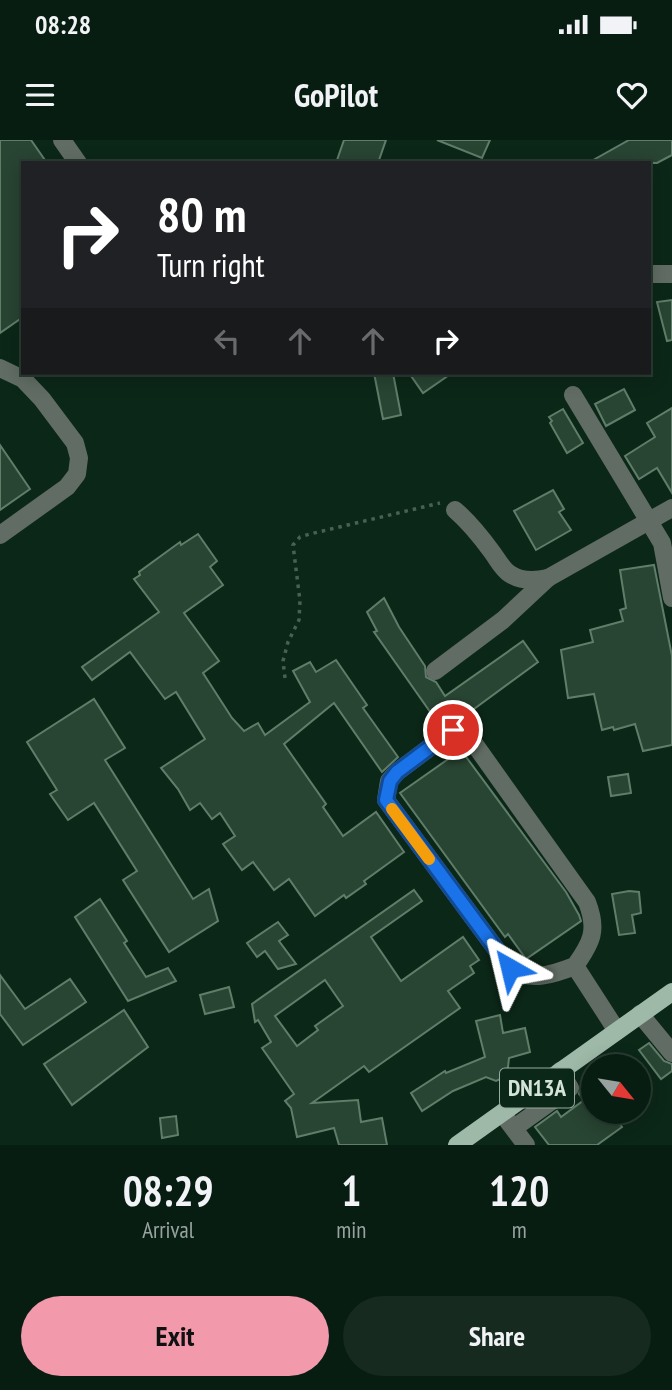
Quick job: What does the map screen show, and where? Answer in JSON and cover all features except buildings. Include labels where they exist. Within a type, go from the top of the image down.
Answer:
[{"type":"main road","name":"DN13A","points":[[457,1145],[672,992]]},
{"type":"street","points":[[62,140],[77,161]]},
{"type":"street","points":[[651,274],[672,274]]},
{"type":"street","points":[[0,368],[23,379],[42,399],[75,443],[79,458],[77,474],[67,486],[0,535]]},
{"type":"street","points":[[573,395],[662,543],[672,598]]},
{"type":"street","points":[[435,671],[503,620],[548,578],[672,509]]},
{"type":"street","points":[[455,510],[474,528],[510,575],[523,580],[548,578]]},
{"type":"street","points":[[453,730],[468,735],[587,902],[594,920],[590,944],[575,966],[550,975],[527,976],[517,974],[510,968],[386,800],[390,781],[397,772],[453,730]]},
{"type":"street","points":[[575,966],[617,1031]]},
{"type":"street","points":[[640,1014],[672,1053]]},
{"type":"street","points":[[514,1128],[570,1088],[560,1071]]},
{"type":"street","points":[[502,1112],[526,1145]]},
{"type":"path","points":[[285,678],[283,661],[288,642],[299,620],[300,601],[293,545],[300,537],[439,503],[455,510]]},
{"type":"slow traffic","points":[[392,809],[429,859]]},
{"type":"route","points":[[453,730],[397,772],[386,789],[386,800],[510,968]]}]
